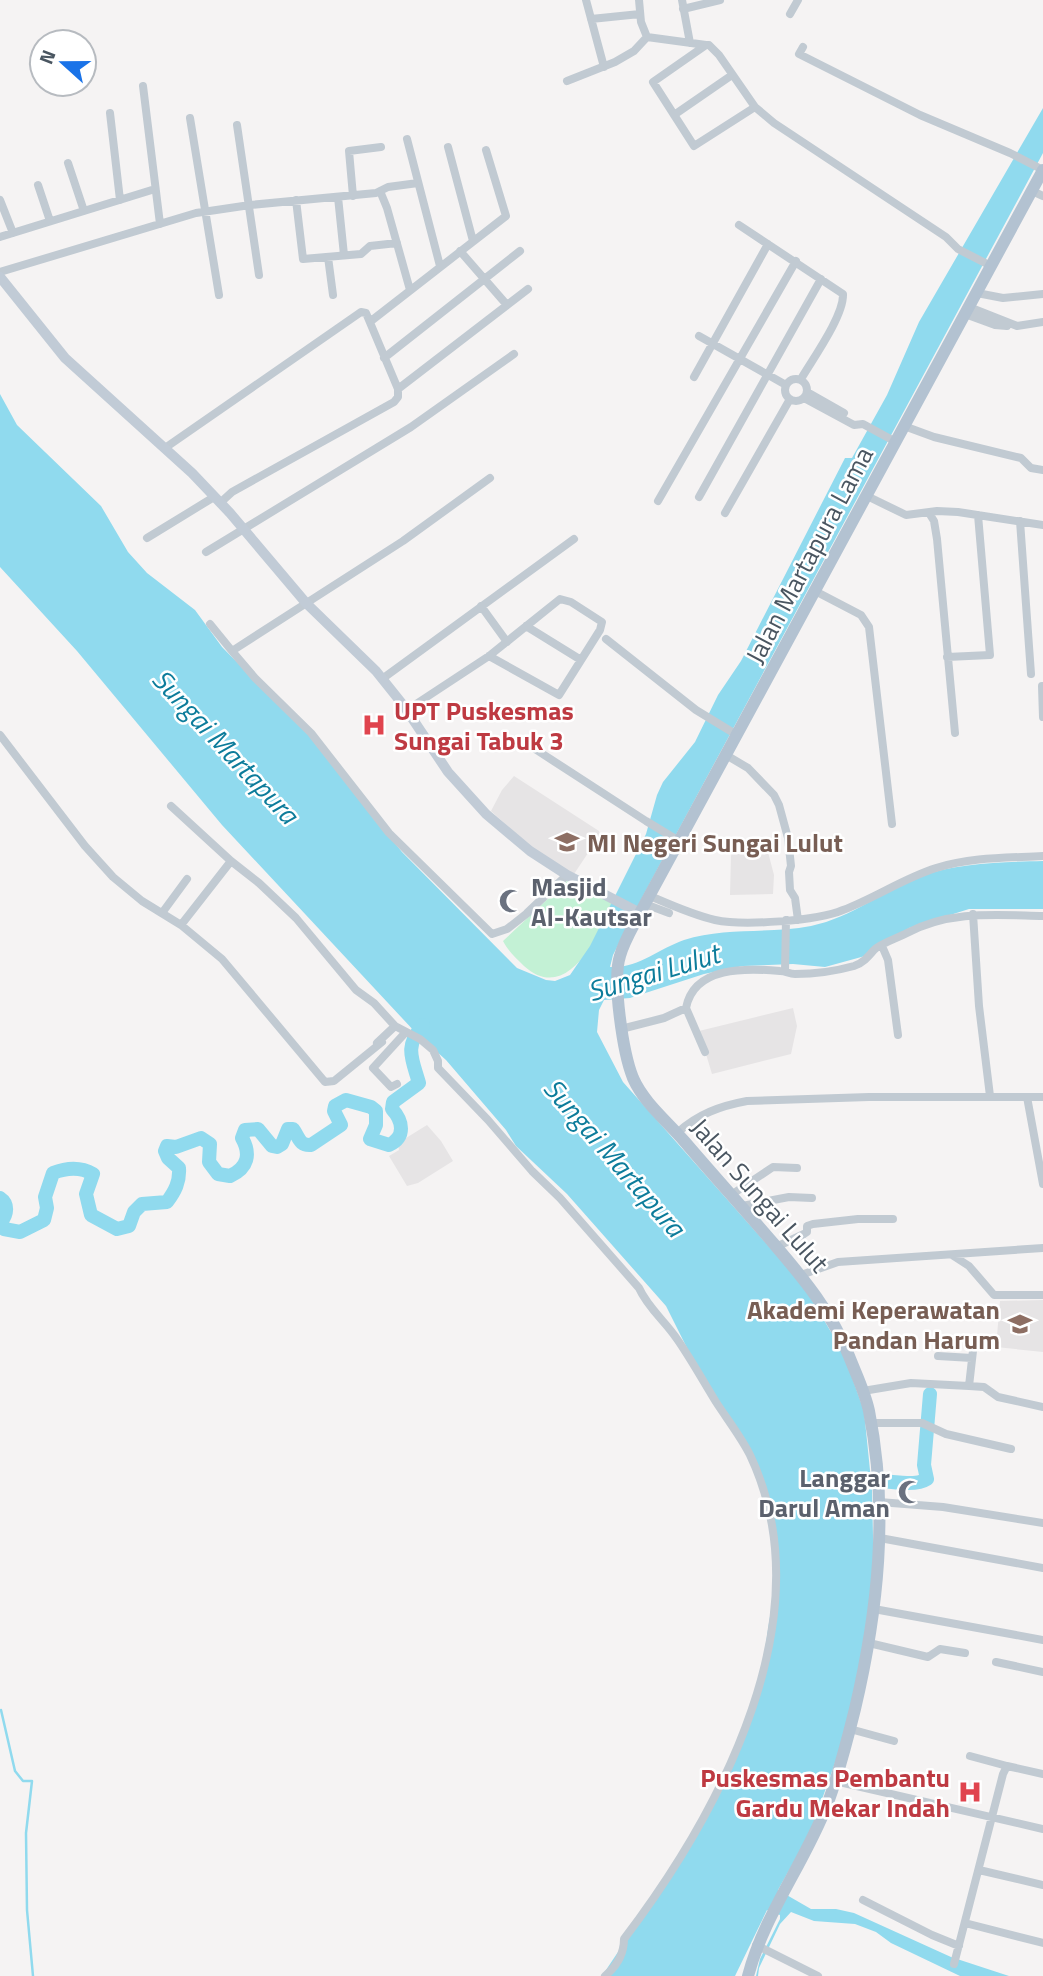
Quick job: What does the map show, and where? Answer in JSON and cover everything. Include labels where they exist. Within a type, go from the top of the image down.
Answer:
[{"type":"main road","name":"Jalan Martapura Lama","points":[[618,963],[643,906],[867,496],[893,440],[905,426],[977,293],[989,265],[1037,194],[1041,169]]},
{"type":"main road","name":"Jalan Sungai Lulut","points":[[618,963],[621,1029],[638,1086],[654,1109],[801,1275],[831,1318],[863,1391],[871,1423],[877,1472],[880,1538],[869,1643],[850,1729],[835,1781],[819,1822],[768,1924],[762,1948],[748,1976]]},
{"type":"street","points":[[586,0],[604,67]]},
{"type":"street","points":[[639,0],[647,37]]},
{"type":"street","points":[[690,43],[683,5],[720,0]]},
{"type":"street","points":[[790,14],[798,0]]},
{"type":"street","points":[[591,19],[640,14]]},
{"type":"street","points":[[647,37],[706,45],[715,49],[755,107],[774,123],[946,237],[958,249],[989,265]]},
{"type":"street","points":[[567,81],[604,67],[634,51],[647,37]]},
{"type":"street","points":[[706,45],[654,80],[653,85],[694,146],[755,107]]},
{"type":"street","points":[[803,47],[799,54],[920,115],[1041,169]]},
{"type":"street","points":[[674,115],[732,75]]},
{"type":"street","points":[[143,86],[160,224]]},
{"type":"street","points":[[110,113],[120,200]]},
{"type":"street","points":[[190,118],[219,295]]},
{"type":"street","points":[[237,125],[259,275]]},
{"type":"street","points":[[407,139],[440,266]]},
{"type":"street","points":[[354,195],[349,151],[381,147]]},
{"type":"street","points":[[448,147],[473,242]]},
{"type":"street","points":[[371,321],[506,216],[486,150]]},
{"type":"street","points":[[68,163],[84,211]]},
{"type":"street","points":[[418,183],[354,195],[206,211],[0,275],[74,368],[165,448],[217,500],[306,603],[382,679],[407,710],[448,772],[473,801],[523,846],[567,875],[610,897],[669,914]]},
{"type":"street","points":[[38,185],[50,221]]},
{"type":"street","points":[[0,237],[155,189]]},
{"type":"street","points":[[380,191],[410,290]]},
{"type":"street","points":[[338,197],[344,256]]},
{"type":"street","points":[[296,200],[303,259],[361,254],[370,246],[397,243]]},
{"type":"street","points":[[0,201],[13,233]]},
{"type":"street","points":[[739,225],[843,295],[843,301],[801,379]]},
{"type":"street","points":[[694,377],[768,244]]},
{"type":"street","points":[[460,251],[507,305]]},
{"type":"street","points":[[384,358],[520,251]]},
{"type":"street","points":[[328,257],[333,295]]},
{"type":"street","points":[[658,501],[796,261]]},
{"type":"street","points":[[699,497],[821,279]]},
{"type":"street","points":[[398,389],[528,289]]},
{"type":"street","points":[[977,293],[1003,298],[1043,294]]},
{"type":"street","points":[[967,311],[1017,326],[1043,322]]},
{"type":"street","points":[[147,538],[394,402],[398,397],[398,389],[366,313],[361,312],[165,448]]},
{"type":"street","points":[[699,336],[786,385]]},
{"type":"street","points":[[206,552],[411,427],[514,354]]},
{"type":"street","points":[[801,379],[791,380],[786,385],[786,394],[796,401],[806,395]]},
{"type":"street","points":[[801,379],[807,386],[806,395]]},
{"type":"street","points":[[806,395],[893,440]]},
{"type":"street","points":[[725,513],[790,399]]},
{"type":"street","points":[[905,426],[934,437],[1021,458],[1031,468],[1043,470]]},
{"type":"street","points":[[232,651],[403,541],[490,478]]},
{"type":"street","points":[[867,496],[906,516],[937,511],[1043,525]]},
{"type":"street","points":[[929,513],[934,522],[937,539],[955,733]]},
{"type":"street","points":[[947,657],[990,655],[978,515]]},
{"type":"street","points":[[1020,522],[1031,674]]},
{"type":"street","points":[[382,679],[574,540]]},
{"type":"street","points":[[815,591],[862,615],[869,627],[892,824]]},
{"type":"street","points":[[407,710],[489,656],[560,599],[572,602],[602,622],[582,660],[557,695],[489,656]]},
{"type":"street","points":[[481,606],[507,642]]},
{"type":"street","points":[[210,624],[255,678],[311,733],[389,833],[492,934],[507,929],[530,911]]},
{"type":"street","points":[[526,626],[582,660]]},
{"type":"street","points":[[606,639],[705,715],[736,735]]},
{"type":"street","points":[[1042,686],[1043,717]]},
{"type":"street","points":[[0,735],[85,846],[113,877],[142,901],[181,926],[231,968],[325,1082],[334,1081],[378,1045],[374,1045],[395,1026]]},
{"type":"street","points":[[535,749],[678,840]]},
{"type":"street","points":[[726,755],[748,768],[774,795],[779,805],[788,838],[792,866],[789,872],[790,890],[795,898],[798,920]]},
{"type":"street","points":[[171,806],[296,918],[356,990],[374,1003],[395,1026],[420,1039],[433,1050],[438,1060],[438,1068],[560,1198],[639,1288],[643,1297],[678,1340],[746,1448],[763,1485],[776,1562],[771,1641],[760,1684],[719,1788],[678,1860],[624,1939],[621,1956],[605,1976]]},
{"type":"street","points":[[643,906],[690,912],[717,920],[786,923],[841,911],[938,868],[980,859],[1043,856]]},
{"type":"street","points":[[181,926],[232,861]]},
{"type":"street","points":[[507,932],[567,875]]},
{"type":"street","points":[[162,913],[187,879]]},
{"type":"street","points":[[621,1029],[664,1018],[686,1007],[694,988],[708,977],[732,971],[785,970],[790,974],[808,973],[856,965],[909,931],[946,918],[973,914],[1043,916]]},
{"type":"street","points":[[973,914],[979,1006],[990,1096]]},
{"type":"street","points":[[785,970],[786,923]]},
{"type":"street","points":[[882,946],[888,960],[898,1035]]},
{"type":"street","points":[[686,1007],[705,1052]]},
{"type":"street","points":[[397,1084],[391,1087],[373,1068],[408,1034]]},
{"type":"street","points":[[1027,1097],[1043,1184]]},
{"type":"street","points":[[677,1133],[699,1116],[747,1101],[790,1098],[1043,1097]]},
{"type":"street","points":[[731,1195],[773,1167],[797,1168]]},
{"type":"street","points":[[742,1206],[789,1197],[812,1198]]},
{"type":"street","points":[[776,1247],[804,1234],[807,1232],[807,1226],[813,1224],[858,1219],[893,1219]]},
{"type":"street","points":[[801,1275],[838,1262],[1043,1248]]},
{"type":"street","points":[[952,1255],[969,1266],[997,1296],[1043,1295]]},
{"type":"street","points":[[969,1386],[974,1342]]},
{"type":"street","points":[[938,1356],[972,1358]]},
{"type":"street","points":[[863,1391],[911,1383],[984,1387],[998,1397],[1043,1407]]},
{"type":"street","points":[[871,1423],[926,1424],[946,1434],[1012,1449]]},
{"type":"street","points":[[879,1502],[943,1507],[1043,1524]]},
{"type":"street","points":[[880,1538],[1043,1568]]},
{"type":"street","points":[[874,1609],[1043,1640]]},
{"type":"street","points":[[869,1643],[928,1657],[940,1649],[965,1653]]},
{"type":"street","points":[[996,1662],[1043,1672]]},
{"type":"street","points":[[850,1729],[894,1741]]},
{"type":"street","points":[[970,1756],[1043,1774]]},
{"type":"street","points":[[954,1964],[1007,1766]]},
{"type":"street","points":[[835,1781],[1043,1829]]},
{"type":"street","points":[[979,1870],[1043,1885]]},
{"type":"street","points":[[863,1900],[959,1946]]},
{"type":"street","points":[[965,1923],[1043,1943]]},
{"type":"street","points":[[762,1948],[818,1976]]},
{"type":"shaded area","points":[[514,776],[599,831],[600,835],[574,874],[534,850],[491,811],[502,790]]},
{"type":"shaded area","points":[[733,851],[768,852],[774,875],[773,894],[730,895]]},
{"type":"shaded area","points":[[793,1008],[797,1026],[791,1054],[712,1074],[699,1031]]},
{"type":"shaded area","points":[[427,1125],[453,1161],[418,1183],[407,1186],[389,1156],[399,1150],[398,1143]]},
{"type":"shaded area","name":"Akademi Keperawatan Pandan Harum","points":[[1043,1300],[1043,1352],[996,1347],[1000,1301]]},
{"type":"green space","points":[[567,881],[613,903],[590,948],[579,962],[567,972],[554,977],[540,976],[524,966],[503,941]]},
{"type":"water","points":[[1043,108],[1043,153],[644,894],[613,955],[610,967],[630,965],[684,940],[699,936],[795,928],[826,922],[922,876],[965,866],[1043,861],[1043,909],[969,909],[909,928],[865,956],[825,967],[793,964],[743,966],[704,974],[630,998],[604,1000],[599,1010],[597,1032],[623,1082],[803,1285],[843,1352],[864,1411],[872,1490],[874,1582],[859,1682],[842,1743],[810,1833],[778,1890],[811,1909],[836,1909],[854,1913],[951,1957],[1009,1976],[960,1976],[891,1943],[876,1932],[855,1924],[814,1921],[791,1912],[780,1924],[756,1976],[760,1959],[780,1919],[780,1915],[767,1910],[735,1976],[602,1976],[700,1829],[758,1695],[778,1564],[765,1488],[755,1460],[691,1356],[666,1306],[567,1194],[516,1146],[506,1130],[446,1060],[416,1033],[222,825],[77,651],[0,567],[0,394],[17,425],[101,506],[128,552],[147,573],[195,610],[222,647],[308,734],[402,852],[517,968],[555,981],[570,975],[590,946],[646,834],[663,782],[695,742],[718,695],[741,661],[845,458],[852,458],[887,395],[919,322]]},
{"type":"waterway","points":[[0,1198],[6,1206],[1,1222],[4,1229],[20,1232],[44,1220],[47,1208],[45,1197],[53,1173],[68,1169],[84,1170],[93,1174],[86,1194],[91,1215],[117,1229],[129,1226],[134,1212],[142,1204],[167,1202],[175,1190],[179,1168],[168,1158],[165,1151],[167,1146],[176,1147],[201,1138],[210,1144],[209,1162],[218,1174],[230,1176],[241,1169],[246,1160],[242,1138],[245,1130],[258,1129],[272,1146],[277,1147],[282,1144],[288,1129],[293,1129],[302,1142],[311,1145],[341,1125],[334,1111],[335,1106],[346,1100],[376,1111],[376,1125],[370,1139],[389,1145],[398,1138],[401,1128],[392,1109],[393,1102],[419,1083],[411,1053],[413,1040],[423,1025]]},
{"type":"waterway","points":[[852,1479],[902,1483],[927,1479],[924,1465],[930,1394]]},
{"type":"waterway","points":[[1,1710],[15,1771],[23,1781],[32,1781],[26,1833],[27,1910],[33,1976]]},
{"type":"place","name":"UPT Puskesmas Sungai Tabuk 3","points":[[374,725]]},
{"type":"place","name":"MI Negeri Sungai Lulut","points":[[567,842]]},
{"type":"place","name":"Masjid Al-Kautsar","points":[[511,901]]},
{"type":"place","name":"Akademi Keperawatan Pandan Harum","points":[[1020,1324]]},
{"type":"place","name":"Langgar Darul Aman","points":[[910,1492]]},
{"type":"place","name":"Puskesmas Pembantu Gardu Mekar Indah","points":[[970,1792]]},
{"type":"water label","name":"Sungai Martapura","points":[[226,746]]},
{"type":"water label","name":"Sungai Lulut","points":[[653,972]]},
{"type":"water label","name":"Sungai Martapura","points":[[615,1157]]}]
